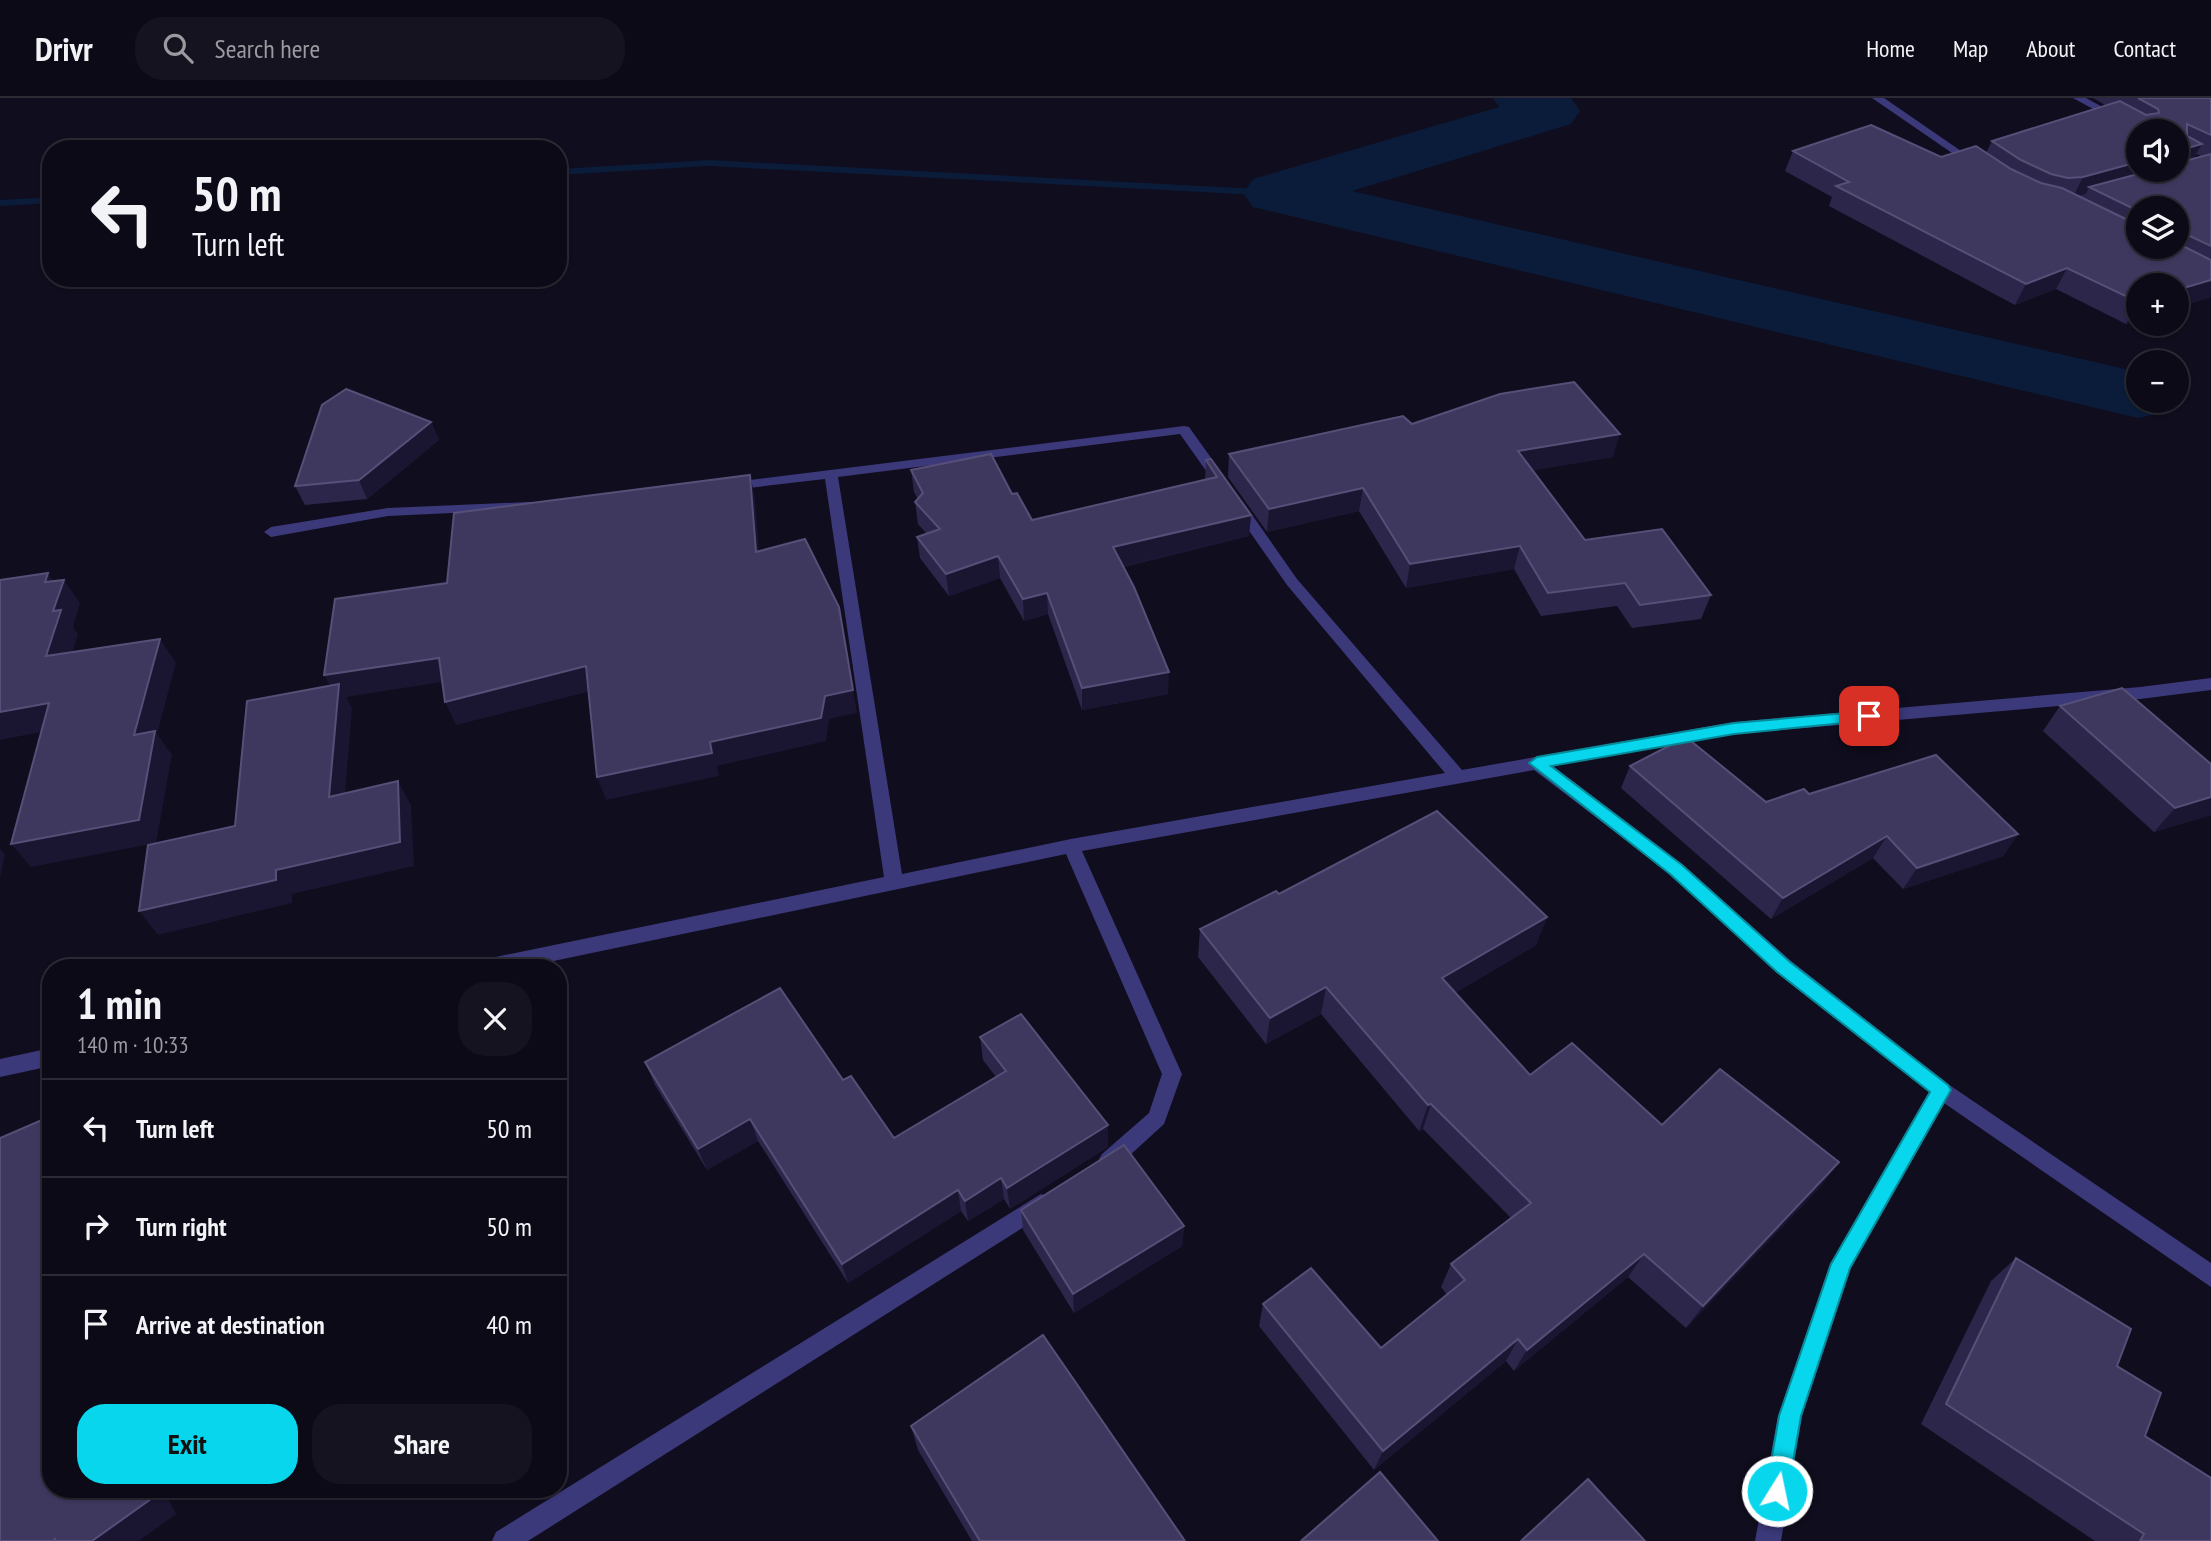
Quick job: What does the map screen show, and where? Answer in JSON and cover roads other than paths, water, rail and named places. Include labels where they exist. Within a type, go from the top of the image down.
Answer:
[{"type":"street","points":[[1877,98],[1984,170]]},
{"type":"street","points":[[2078,98],[2126,123]]},
{"type":"street","points":[[711,488],[1184,430],[1292,582],[1458,777]]},
{"type":"street","points":[[831,475],[894,883]]},
{"type":"street","points":[[271,532],[388,512],[550,505]]},
{"type":"street","points":[[525,959],[1071,846],[1734,728],[2140,693],[2211,684]]},
{"type":"street","points":[[1537,763],[1676,869],[1784,967],[1941,1090],[2211,1276]]},
{"type":"street","points":[[1071,846],[1172,1074],[1157,1118],[1115,1158],[1091,1172]]},
{"type":"street","points":[[0,1068],[42,1059]]},
{"type":"street","points":[[1768,1541],[1790,1416],[1841,1264],[1941,1090]]},
{"type":"street","points":[[505,1541],[1056,1195]]},
{"type":"waterway","points":[[1523,98],[1550,111],[1276,193],[2126,392]]},
{"type":"waterway","points":[[567,171],[709,163],[1276,193]]},
{"type":"waterway","points":[[0,203],[42,201]]}]
